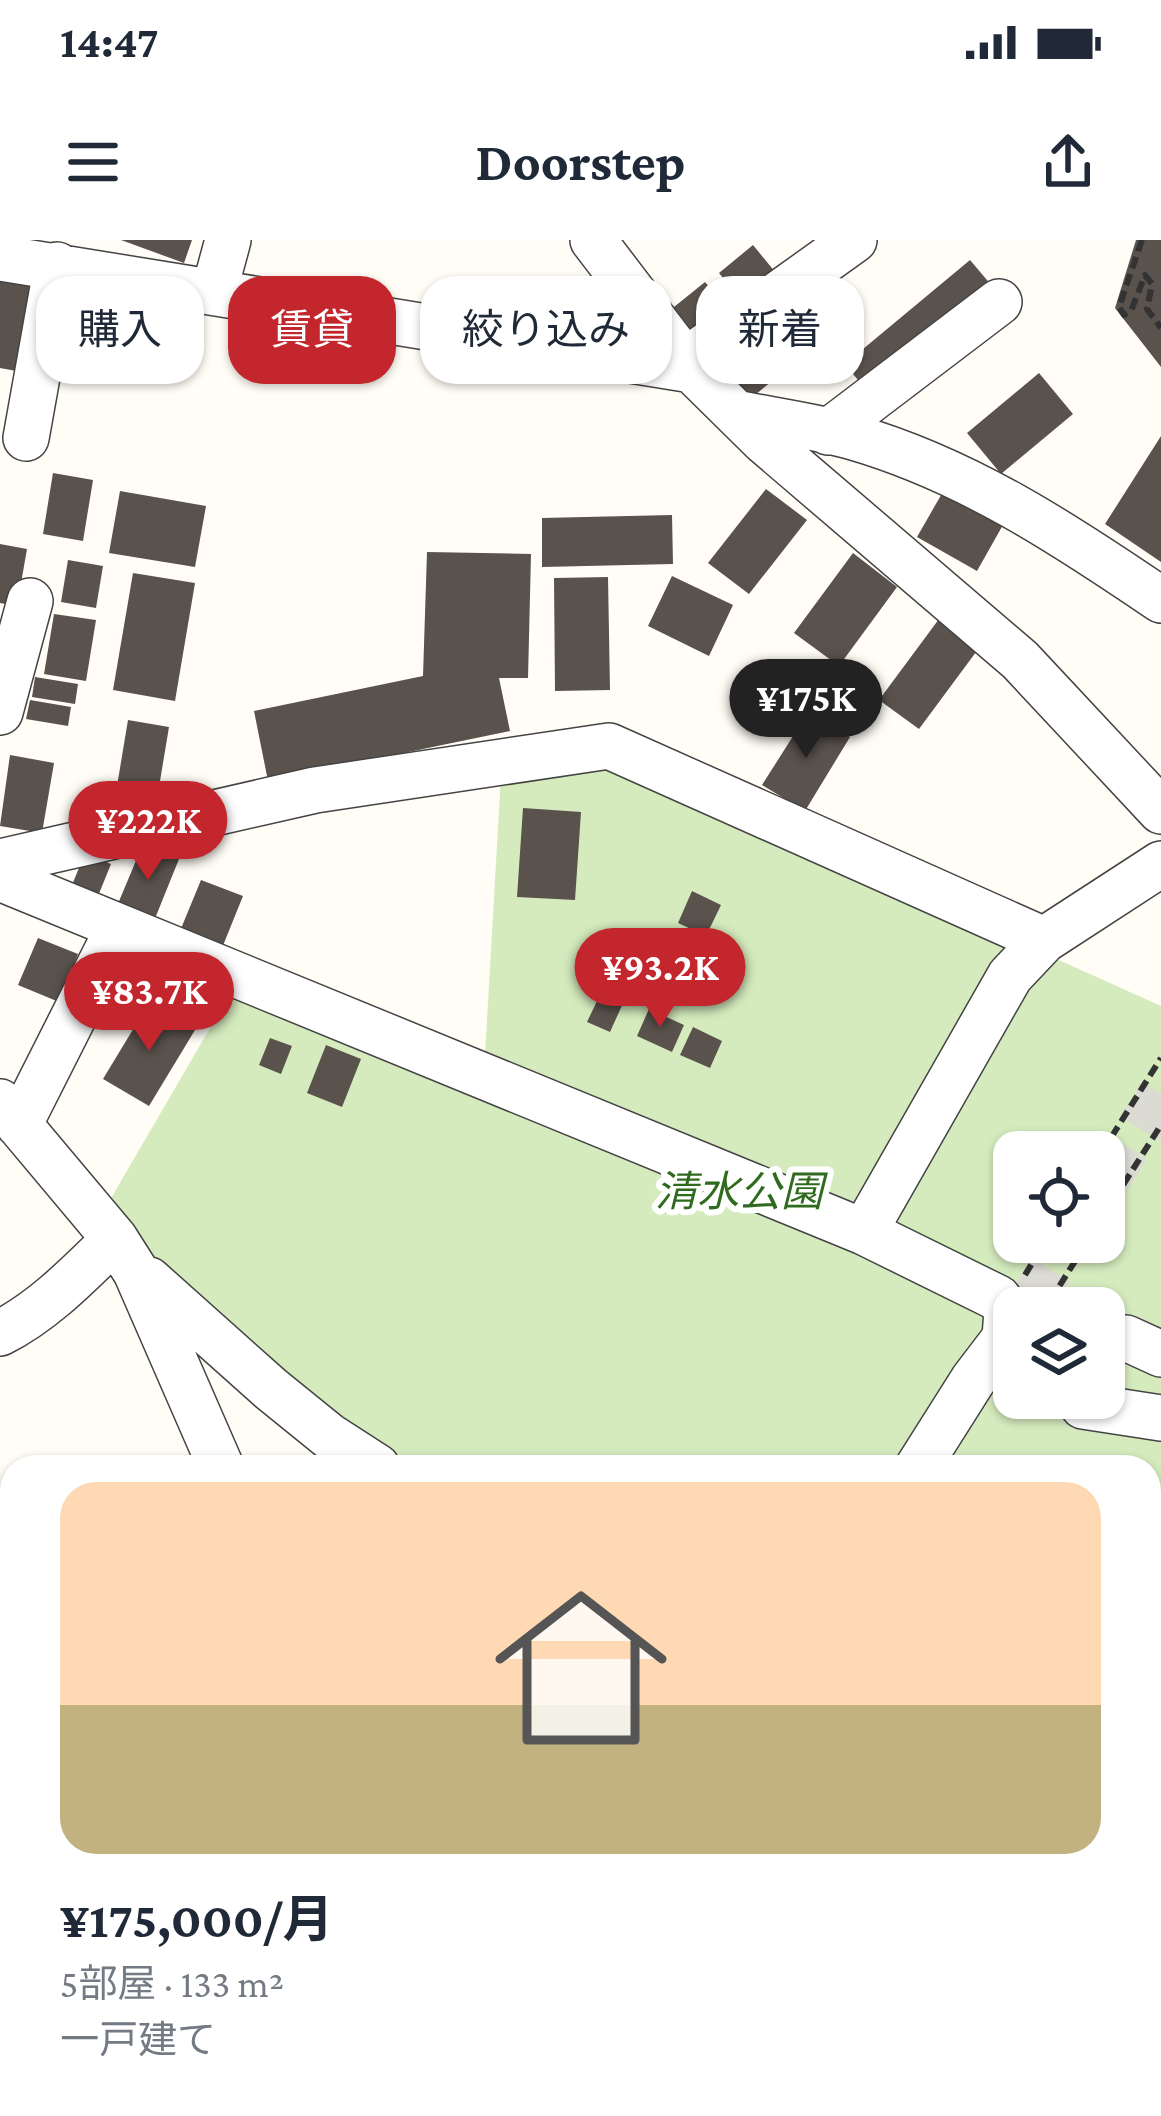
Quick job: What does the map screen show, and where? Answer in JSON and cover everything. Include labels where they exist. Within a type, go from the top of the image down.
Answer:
[{"type":"street","points":[[214,292],[228,240]]},
{"type":"street","points":[[593,240],[688,366],[1020,661],[1161,811]]},
{"type":"street","points":[[0,258],[688,366],[854,240]]},
{"type":"street","points":[[26,439],[57,266]]},
{"type":"street","points":[[828,432],[998,302]]},
{"type":"street","points":[[736,413],[852,437],[953,473],[1054,527],[1161,600]]},
{"type":"street","points":[[0,712],[30,601]]},
{"type":"street","points":[[0,862],[315,790],[609,746],[1044,940]]},
{"type":"street","points":[[864,1232],[1010,976],[1044,940],[1161,864]]},
{"type":"street","points":[[0,878],[864,1232],[998,1298],[1007,1310],[1005,1338],[926,1455]]},
{"type":"street","points":[[119,927],[10,1114],[125,1256],[210,1339],[358,1455]]},
{"type":"street","points":[[0,1333],[76,1278],[125,1256]]},
{"type":"street","points":[[125,1256],[216,1455]]},
{"type":"street","points":[[1125,1412],[1161,1418]]},
{"type":"path","points":[[1142,240],[1119,307],[1124,315],[1130,311],[1145,275],[1152,284],[1147,309],[1161,328]]},
{"type":"path","points":[[1115,1131],[1161,1058]]},
{"type":"path","points":[[1125,1182],[1161,1125]]},
{"type":"green space","name":"清水公園","points":[[615,760],[1161,1006],[1161,1455],[372,1455],[288,1394],[103,1212],[231,992],[483,1090],[501,775]]},
{"type":"building","points":[[121,240],[192,240],[184,263]]},
{"type":"building","points":[[1136,240],[1161,240],[1161,367],[1115,308]]},
{"type":"building","points":[[753,245],[776,273],[721,276],[719,273]]},
{"type":"building","points":[[970,260],[992,286],[866,390],[861,384],[864,348]]},
{"type":"building","points":[[0,277],[36,283],[22,372],[0,368]]},
{"type":"building","points":[[696,289],[696,334],[691,338],[672,315],[672,309]]},
{"type":"building","points":[[1039,373],[1073,414],[1001,474],[967,433]]},
{"type":"building","points":[[734,384],[768,384],[748,401]]},
{"type":"building","points":[[1161,436],[1161,562],[1105,524]]},
{"type":"building","points":[[53,473],[93,480],[83,541],[43,534]]},
{"type":"building","points":[[948,483],[1008,516],[977,571],[917,537]]},
{"type":"building","points":[[766,489],[807,520],[749,594],[708,563]]},
{"type":"building","points":[[120,491],[206,506],[195,567],[109,553]]},
{"type":"building","points":[[672,515],[673,564],[542,567],[542,518]]},
{"type":"building","points":[[0,544],[27,549],[17,606],[0,603]]},
{"type":"building","points":[[427,552],[531,554],[528,678],[499,678],[510,731],[268,781],[254,711],[423,676]]},
{"type":"building","points":[[853,553],[897,587],[839,666],[794,633]]},
{"type":"building","points":[[68,560],[103,566],[96,608],[61,602]]},
{"type":"building","points":[[133,573],[195,583],[175,701],[113,690]]},
{"type":"building","points":[[672,576],[733,605],[709,656],[648,626]]},
{"type":"building","points":[[608,577],[610,690],[555,691],[554,578]]},
{"type":"building","points":[[54,614],[96,620],[86,681],[44,674]]},
{"type":"building","points":[[939,619],[979,648],[919,729],[879,700]]},
{"type":"building","points":[[35,677],[78,684],[75,704],[32,697]]},
{"type":"building","points":[[30,700],[71,707],[68,726],[26,719]]},
{"type":"building","points":[[809,711],[850,737],[805,811],[762,785]]},
{"type":"building","points":[[128,720],[169,727],[155,811],[114,804]]},
{"type":"building","points":[[10,755],[54,763],[42,833],[0,826]]},
{"type":"building","points":[[523,808],[581,812],[575,900],[517,897]]},
{"type":"building","points":[[143,844],[179,859],[154,921],[117,906]]},
{"type":"building","points":[[85,853],[111,864],[96,901],[70,890]]},
{"type":"building","points":[[201,880],[243,896],[222,948],[180,931]]},
{"type":"building","points":[[692,891],[721,905],[706,936],[678,923]]},
{"type":"building","points":[[38,938],[78,954],[59,1002],[18,985]]},
{"type":"building","points":[[607,980],[629,990],[610,1032],[587,1022]]},
{"type":"building","points":[[149,1003],[195,1030],[149,1106],[103,1079]]},
{"type":"building","points":[[649,1009],[684,1025],[672,1052],[637,1036]]},
{"type":"building","points":[[693,1027],[722,1041],[710,1068],[680,1055]]},
{"type":"building","points":[[270,1038],[292,1046],[281,1074],[259,1065]]},
{"type":"building","points":[[326,1045],[361,1059],[342,1107],[307,1093]]},
{"type":"tunnel","points":[[1125,1151],[1161,1094]]},
{"type":"tunnel","points":[[1040,1287],[1055,1263]]}]
